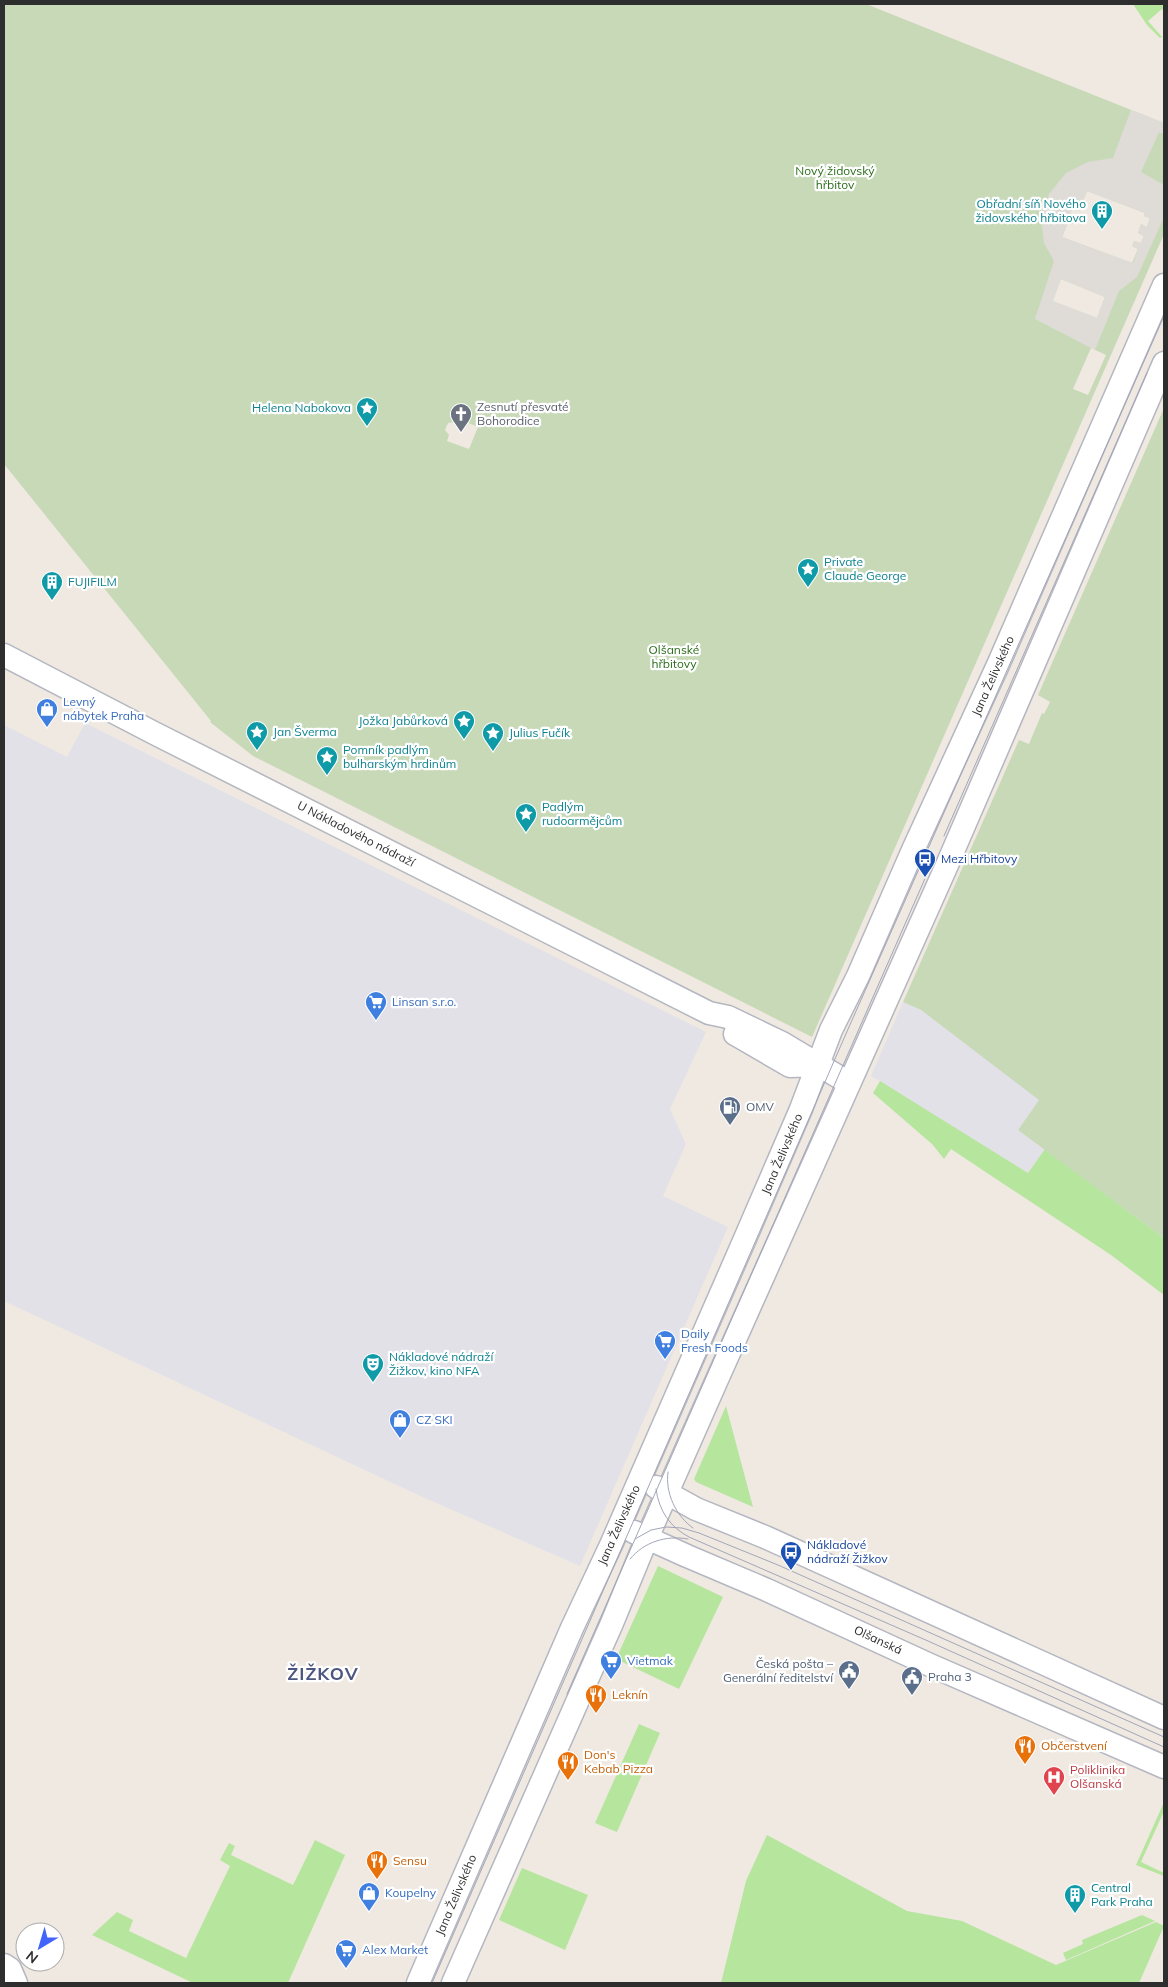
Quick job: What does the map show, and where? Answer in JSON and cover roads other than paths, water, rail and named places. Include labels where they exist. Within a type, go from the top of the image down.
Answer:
[{"type":"main road","name":"Jana Želivského","points":[[418,1983],[564,1646],[620,1524],[775,1169],[831,1030],[858,976],[913,850],[998,666],[1164,285]]},
{"type":"main road","points":[[453,1983],[612,1623],[647,1538],[947,865],[1164,363]]},
{"type":"main road","name":"U Nákladového nádraží","points":[[4,654],[138,724],[709,1013],[723,1026],[790,1066],[817,1064]]},
{"type":"main road","points":[[817,1064],[849,1083]]},
{"type":"main road","points":[[639,1479],[668,1492],[696,1509],[765,1537],[1164,1718]]},
{"type":"main road","name":"Olšanská","points":[[620,1524],[647,1538],[767,1590],[930,1665],[1164,1767]]},
{"type":"main road","points":[[4,1965],[10,1969],[16,1983]]},
{"type":"tram line","points":[[432,1983],[845,1036],[1164,316]]},
{"type":"tram line","points":[[944,836],[1147,373]]},
{"type":"tram line","points":[[567,1694],[927,874]]},
{"type":"tram line","points":[[668,1472],[668,1488],[673,1503],[677,1511],[693,1528]]},
{"type":"tram line","points":[[656,1489],[666,1518],[689,1537],[928,1641],[1164,1747]]},
{"type":"tram line","points":[[635,1539],[651,1530],[666,1527],[682,1528],[699,1533],[778,1565],[1164,1737]]},
{"type":"tram line","points":[[630,1559],[642,1548],[656,1541],[672,1538],[688,1539]]},
{"type":"place","name":"Obřadní síň Nového židovského hřbitova","points":[[1102,230]]},
{"type":"place","name":"Helena Nabokova","points":[[367,427]]},
{"type":"place","name":"Zesnutí přesvaté Bohorodice","points":[[461,433]]},
{"type":"place","name":"Private Claude George","points":[[808,588]]},
{"type":"place","name":"FUJIFILM","points":[[52,601]]},
{"type":"place","name":"Levný nábytek Praha","points":[[47,728]]},
{"type":"place","name":"Jožka Jabůrková","points":[[464,740]]},
{"type":"place","name":"Jan Šverma","points":[[257,751]]},
{"type":"place","name":"Julius Fučík","points":[[493,752]]},
{"type":"place","name":"Pomník padlým bulharským hrdinům","points":[[327,776]]},
{"type":"place","name":"Padlým rudoarmějcům","points":[[526,833]]},
{"type":"place","name":"Mezi Hřbitovy","points":[[925,878]]},
{"type":"place","name":"Linsan s.r.o.","points":[[376,1021]]},
{"type":"place","name":"OMV","points":[[730,1126]]},
{"type":"place","name":"Daily Fresh Foods","points":[[665,1360]]},
{"type":"place","name":"Nákladové nádraží Žižkov, kino NFA","points":[[373,1383]]},
{"type":"place","name":"CZ SKI","points":[[400,1439]]},
{"type":"place","name":"Nákladové nádraží Žižkov","points":[[791,1571]]},
{"type":"place","name":"Vietmak","points":[[611,1680]]},
{"type":"place","name":"Česká pošta – Generální ředitelství","points":[[849,1690]]},
{"type":"place","name":"Praha 3","points":[[912,1696]]},
{"type":"place","name":"Leknín","points":[[596,1714]]},
{"type":"place","name":"Občerstvení","points":[[1025,1765]]},
{"type":"place","name":"Don's Kebab Pizza","points":[[568,1781]]},
{"type":"place","name":"Poliklinika Olšanská","points":[[1054,1796]]},
{"type":"place","name":"Sensu","points":[[377,1880]]},
{"type":"place","name":"Koupelny","points":[[369,1912]]},
{"type":"place","name":"Central Park Praha","points":[[1075,1914]]},
{"type":"place","name":"Alex Market","points":[[346,1969]]},
{"type":"district","name":"ŽIŽKOV","points":[[323,1674]]},
{"type":"park label","name":"Nový židovský hřbitov","points":[[835,178]]},
{"type":"park label","name":"Olšanské hřbitovy","points":[[674,657]]}]
